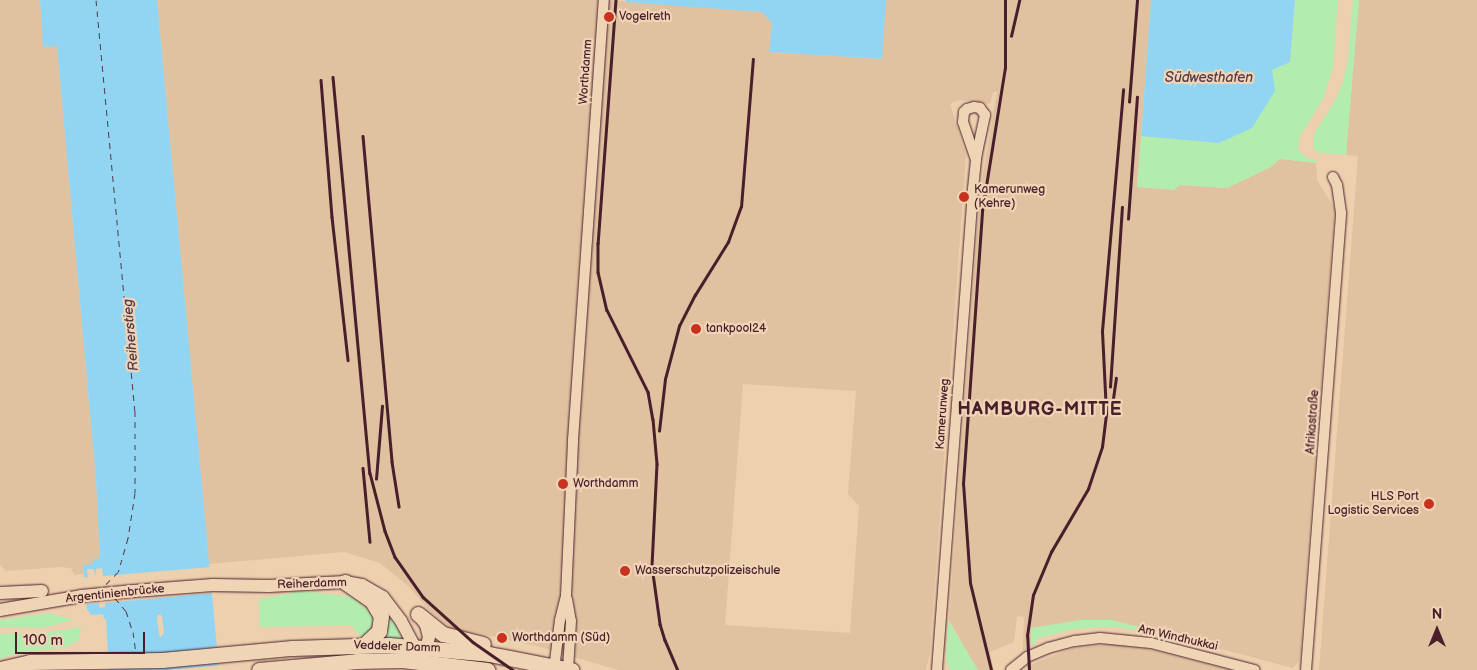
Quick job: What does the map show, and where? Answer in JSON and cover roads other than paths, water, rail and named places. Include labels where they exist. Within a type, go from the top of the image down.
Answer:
[{"type":"main road","points":[[344,582],[368,597],[375,604],[381,616],[379,631],[364,644]]},
{"type":"main road","points":[[418,614],[436,629],[450,637],[498,647],[537,662]]},
{"type":"main road","name":"Veddeler Damm","points":[[2,668],[30,662],[154,660],[364,644],[537,662],[564,669]]},
{"type":"main road","name":"Veddeler Damm","points":[[259,670],[357,661],[421,651],[487,670]]},
{"type":"street","name":"Worthdamm","points":[[564,669],[571,621],[566,596],[573,440],[604,0]]},
{"type":"street","name":"Kamerunweg","points":[[937,670],[976,159]]},
{"type":"street","name":"Afrikastraße","points":[[1306,670],[1341,213],[1337,185],[1333,177]]},
{"type":"street","name":"Reiherdamm","points":[[230,587],[344,582],[362,585],[383,598],[421,651]]},
{"type":"street","name":"Argentinienbrücke","points":[[0,610],[81,596],[213,585],[230,587]]},
{"type":"street","points":[[0,593],[42,590]]},
{"type":"street","points":[[418,614],[428,633],[421,651]]},
{"type":"street","name":"Am Windhukkai","points":[[1011,670],[1027,657],[1048,648],[1075,641],[1100,638],[1151,643],[1255,670]]},
{"type":"water","name":"Reiherstieg","points":[[40,0],[157,0],[219,670],[109,670],[106,619],[104,619],[103,614],[91,615],[87,609],[83,565],[93,564],[93,559],[100,558],[96,480],[57,46],[43,47]],"holes":[[[159,614],[162,616],[164,633],[161,637],[159,635],[157,617]]]},
{"type":"water","points":[[626,0],[886,0],[882,59],[769,52],[772,23],[762,12],[625,2]]},
{"type":"water","name":"Südwesthafen","points":[[1151,0],[1295,0],[1290,62],[1272,70],[1275,91],[1252,128],[1219,143],[1141,136]]},
{"type":"railway","points":[[616,0],[598,243],[598,272],[607,310],[648,392],[653,419],[657,464],[652,566],[660,624],[678,670]]},
{"type":"railway","points":[[991,670],[970,583],[963,484],[982,211],[1005,68],[1005,0]]},
{"type":"railway","points":[[1011,36],[1019,0]]},
{"type":"railway","points":[[1129,102],[1137,0]]},
{"type":"railway","points":[[659,431],[665,379],[679,326],[695,295],[728,242],[741,207],[753,59]]},
{"type":"railway","points":[[333,77],[370,473],[385,531],[395,557],[423,597],[473,642],[513,670]]},
{"type":"railway","points":[[321,80],[332,217],[348,360]]},
{"type":"railway","points":[[1029,670],[1027,636],[1033,595],[1051,552],[1088,489],[1102,447],[1106,413],[1102,331],[1123,90]]},
{"type":"railway","points":[[1128,219],[1137,97]]},
{"type":"railway","points":[[363,136],[392,462],[399,506]]},
{"type":"railway","points":[[1110,387],[1122,207]]},
{"type":"railway","points":[[1111,413],[1116,378]]},
{"type":"railway","points":[[376,479],[382,406]]},
{"type":"railway","points":[[363,468],[370,542]]},
{"type":"place","name":"Vogelreth","points":[[609,17]]},
{"type":"place","name":"Kamerunweg (Kehre)","points":[[964,197]]},
{"type":"place","name":"tankpool24","points":[[696,329]]},
{"type":"place","name":"Worthdamm","points":[[563,484]]},
{"type":"place","name":"HLS Port Logistic Services","points":[[1429,504]]},
{"type":"place","name":"Wasserschutzpolizeischule","points":[[625,571]]},
{"type":"place","name":"Worthdamm (Süd)","points":[[502,638]]},
{"type":"district","name":"HAMBURG-MITTE","points":[[1040,410]]}]
